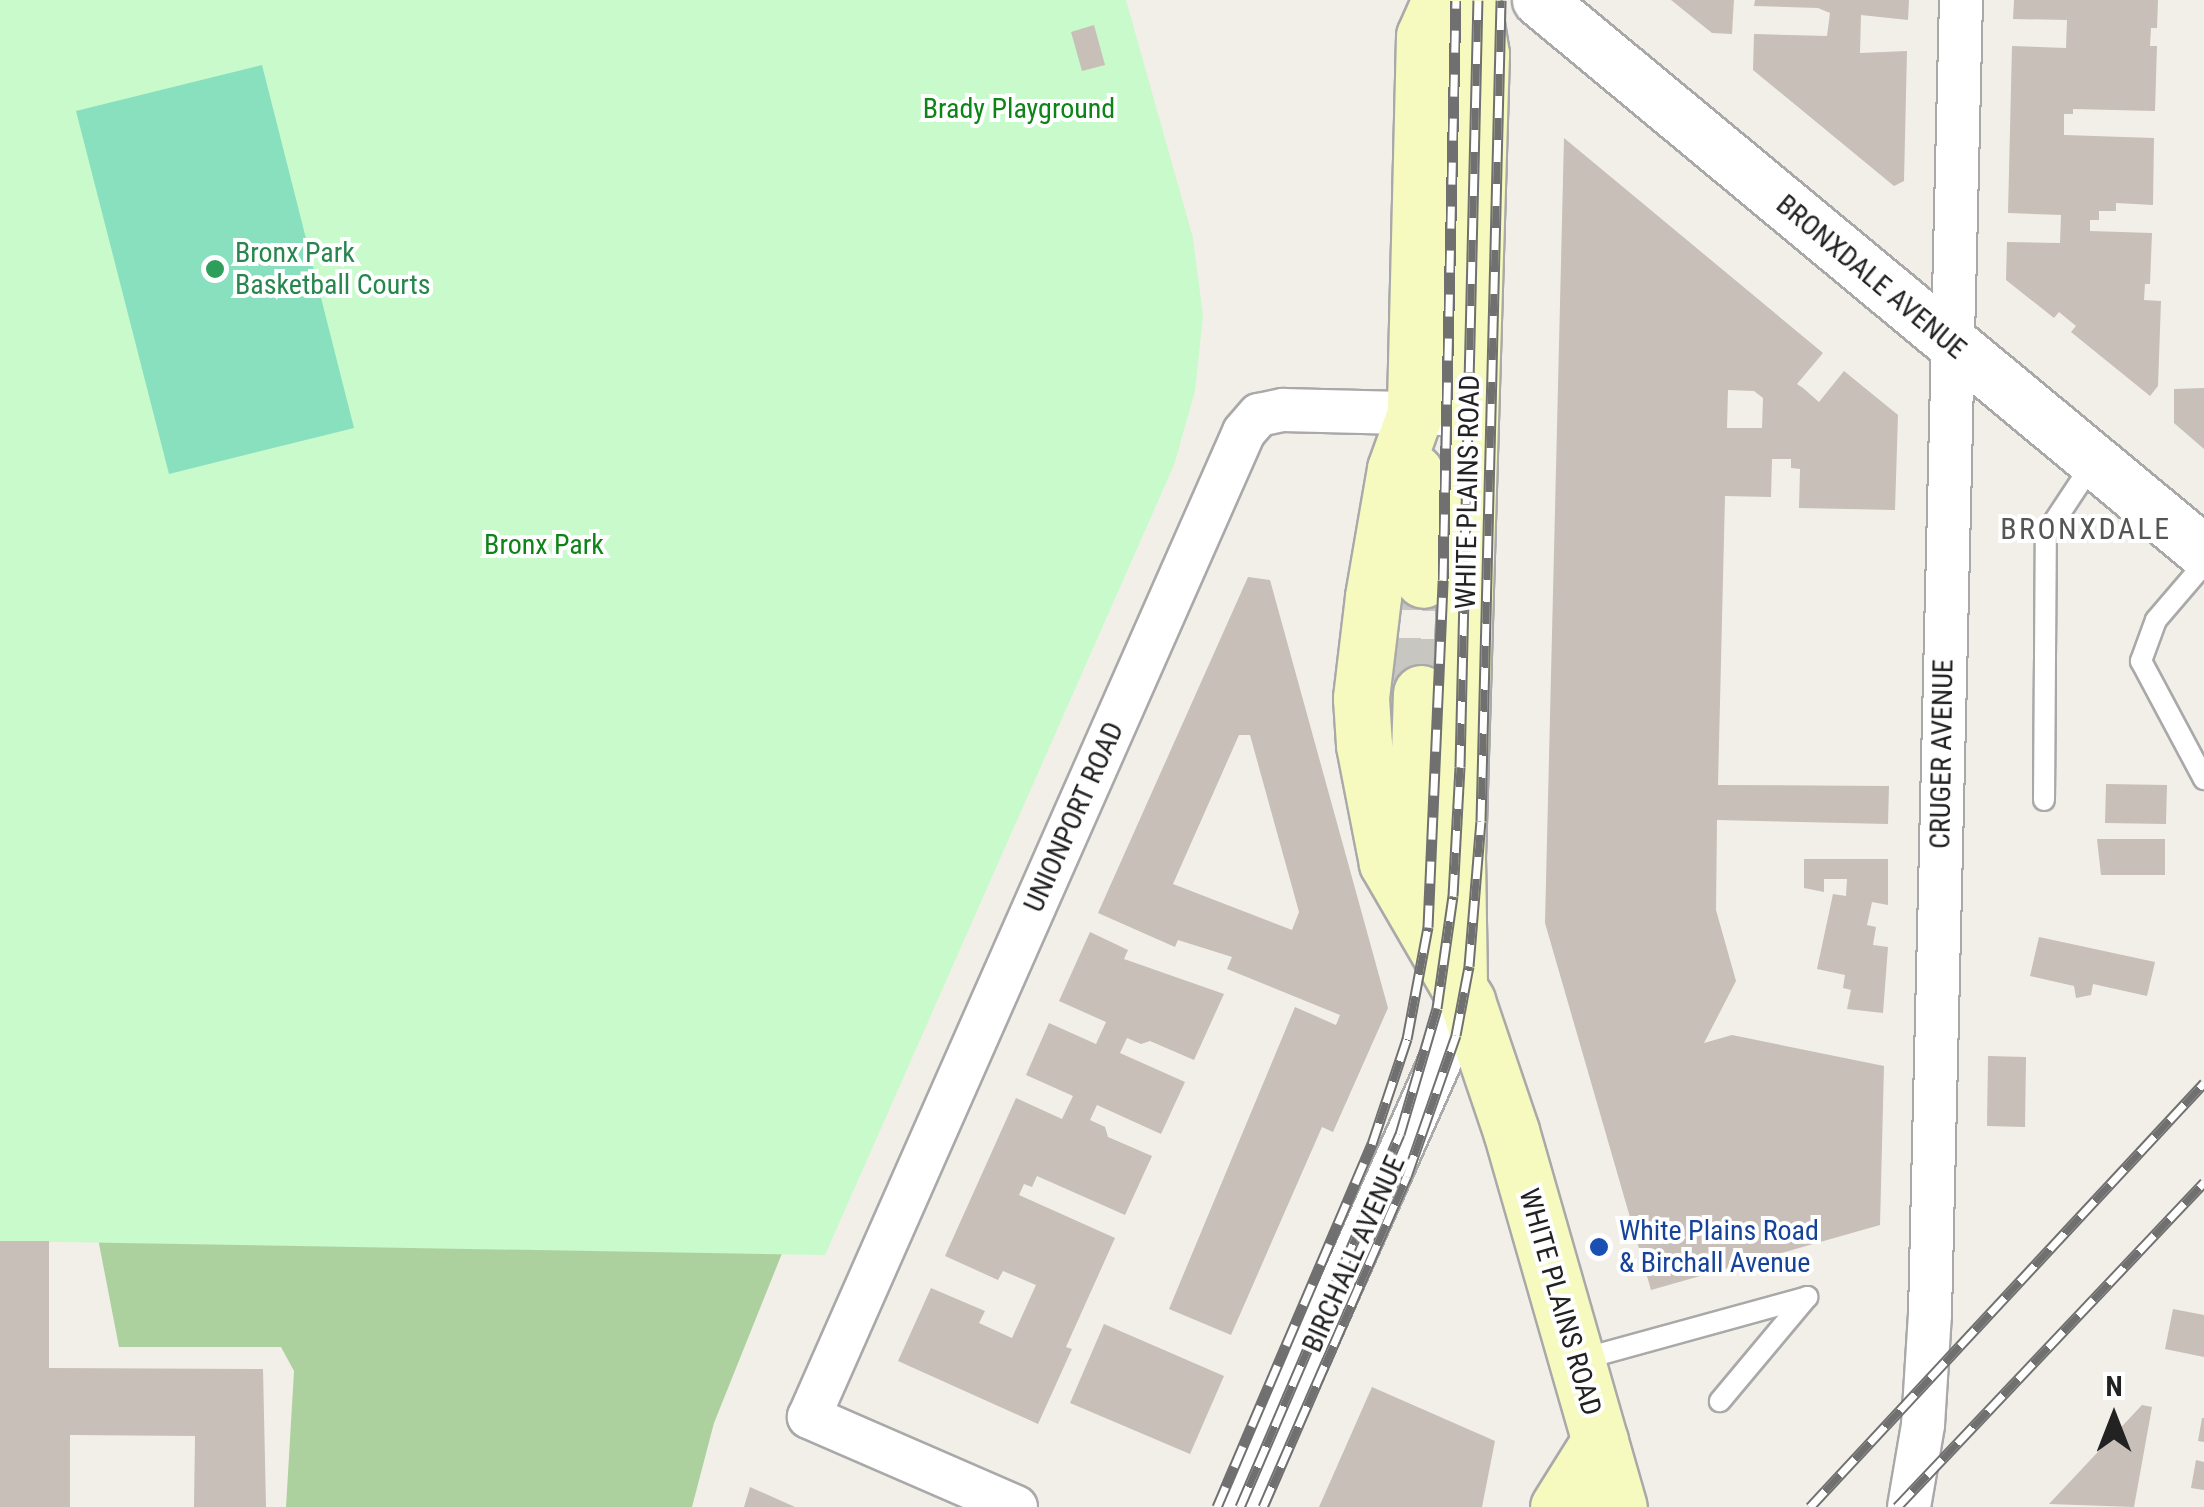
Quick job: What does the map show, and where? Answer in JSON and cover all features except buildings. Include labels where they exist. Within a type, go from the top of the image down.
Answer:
[{"type":"main road","name":"WHITE PLAINS ROAD","points":[[1423,580],[1412,424],[1424,36],[1440,0]]},
{"type":"main road","name":"WHITE PLAINS ROAD","points":[[1453,978],[1481,54],[1472,0]]},
{"type":"main road","name":"WHITE PLAINS ROAD","points":[[1412,424],[1395,468],[1362,698],[1364,745],[1387,862],[1453,978]]},
{"type":"main road","name":"WHITE PLAINS ROAD","points":[[1422,692],[1417,816],[1453,978],[1511,1131],[1618,1507]]},
{"type":"main road","points":[[1558,1507],[1600,1440]]},
{"type":"street","name":"BRONXDALE AVENUE","points":[[1538,0],[2204,552]]},
{"type":"street","name":"CRUGER AVENUE","points":[[1909,1507],[1922,1425],[1930,1314],[1961,0]]},
{"type":"street","name":"UNIONPORT ROAD","points":[[1016,1507],[809,1416],[1244,432],[1258,415],[1270,411],[1412,424],[1470,415]]},
{"type":"street","name":"BIRCHALL AVENUE","points":[[1242,1507],[1453,978]]},
{"type":"lane","points":[[2044,800],[2046,534],[2094,462]]},
{"type":"lane","points":[[2204,564],[2156,620],[2141,661],[2204,779]]},
{"type":"lane","points":[[1577,1360],[1807,1297],[1720,1402]]},
{"type":"green space","name":"Bronx Park","points":[[0,0],[1126,0],[1193,238],[1203,316],[1195,391],[1174,465],[825,1255],[0,1241]]},
{"type":"green space","name":"Bronx Park Basketball Courts","points":[[262,65],[354,428],[169,474],[76,111]]},
{"type":"green space","points":[[805,1196],[714,1423],[692,1507],[286,1507],[294,1371],[281,1347],[119,1347],[95,1223]]},
{"type":"tunnel","points":[[1421,693],[1423,580]]},
{"type":"railway","points":[[1217,1507],[1372,1144],[1407,1039],[1428,927],[1443,580],[1456,0]]},
{"type":"railway","points":[[1240,1507],[1400,1134],[1437,1008],[1453,896],[1460,767],[1478,0]]},
{"type":"railway","points":[[1263,1507],[1407,1176],[1456,1035],[1469,966],[1481,821],[1501,0]]},
{"type":"railway","points":[[1810,1507],[2204,1083]]},
{"type":"railway","points":[[1897,1507],[2204,1182]]},
{"type":"place","name":"Bronx Park Basketball Courts","points":[[215,269]]},
{"type":"place","name":"White Plains Road & Birchall Avenue","points":[[1599,1247]]},
{"type":"district","name":"BRONXDALE","points":[[2086,529]]},
{"type":"park label","name":"Brady Playground","points":[[1019,109]]}]
